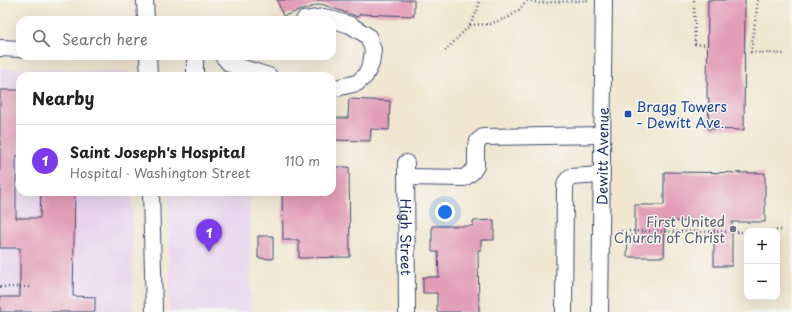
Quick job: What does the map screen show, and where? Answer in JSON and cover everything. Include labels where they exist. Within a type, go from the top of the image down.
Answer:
[{"type":"street","points":[[145,0],[146,16]]},
{"type":"street","name":"Dewitt Avenue","points":[[600,312],[604,0]]},
{"type":"street","points":[[336,21],[350,25],[368,36],[373,50],[371,64],[365,76],[357,83],[336,88]]},
{"type":"street","points":[[0,48],[16,49]]},
{"type":"street","points":[[148,60],[148,72]]},
{"type":"street","points":[[194,60],[194,72]]},
{"type":"street","points":[[226,60],[230,64],[256,72]]},
{"type":"street","name":"High Street","points":[[407,312],[406,170],[464,178],[472,172],[476,166],[476,147],[478,141],[483,137],[602,135]]},
{"type":"street","points":[[564,312],[566,182],[570,177],[601,175]]},
{"type":"street","points":[[151,196],[154,312]]},
{"type":"path","points":[[445,51],[470,25],[478,9],[479,0]]},
{"type":"path","points":[[470,25],[490,24],[509,17],[520,10],[527,0],[539,3],[590,0]]},
{"type":"path","points":[[694,0],[696,44],[708,45]]},
{"type":"path","points":[[758,0],[751,52],[785,54]]},
{"type":"path","points":[[617,232],[744,232]]},
{"type":"path","points":[[0,287],[32,287]]},
{"type":"shaded area","points":[[0,68],[131,72],[16,72],[16,196],[132,196],[133,312],[0,312]]},
{"type":"shaded area","points":[[169,196],[249,196],[251,312],[169,312]]},
{"type":"building","points":[[277,0],[414,0],[414,16],[360,14],[358,17],[321,4],[283,16]]},
{"type":"building","points":[[708,0],[745,0],[744,130],[708,129]]},
{"type":"building","points":[[0,90],[16,90],[16,218],[40,218],[41,196],[75,196],[73,296],[95,297],[95,312],[0,312],[0,297],[20,297],[20,248],[0,248]]},
{"type":"building","points":[[349,99],[390,101],[389,130],[371,129],[370,141],[336,140],[336,118],[348,118]]},
{"type":"building","points":[[336,167],[349,167],[350,257],[299,258],[299,240],[283,240],[282,196],[336,196]]},
{"type":"building","points":[[664,172],[765,173],[765,222],[732,222],[732,266],[714,266],[714,222],[665,221],[664,257],[627,257],[628,236],[635,236],[635,205],[664,205]]},
{"type":"building","points":[[494,220],[494,240],[481,240],[481,250],[478,250],[479,312],[437,312],[437,293],[423,293],[423,277],[439,277],[438,252],[432,252],[432,226],[473,226],[473,221]]},
{"type":"building","points":[[258,236],[273,236],[273,259],[258,258]]},
{"type":"place","name":"Bragg Towers - Dewitt Ave.","points":[[628,114]]},
{"type":"place","name":"First United Church of Christ","points":[[733,229]]},
{"type":"place","name":"Saint Joseph's Hospital","points":[[209,252]]}]
